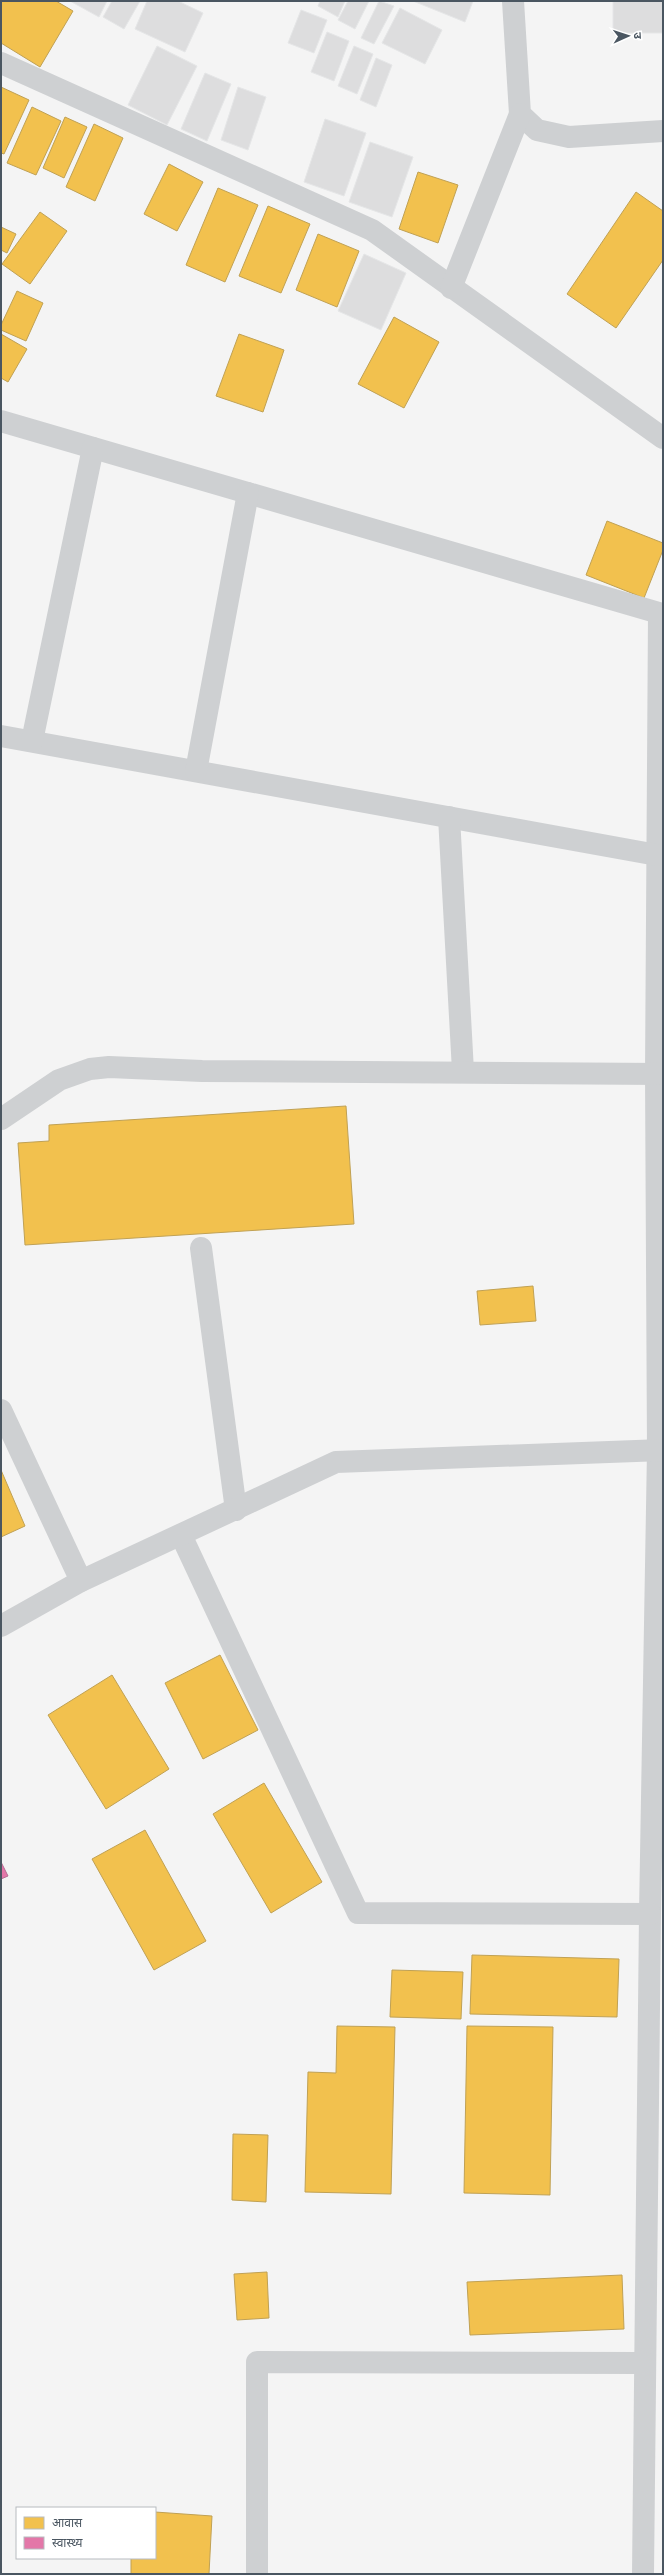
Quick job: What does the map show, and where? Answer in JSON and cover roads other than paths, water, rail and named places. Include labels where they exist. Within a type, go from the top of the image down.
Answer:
[{"type":"street","points":[[451,288],[520,114],[513,1]]},
{"type":"street","points":[[1,63],[372,230],[451,288],[663,438]]},
{"type":"street","points":[[520,114],[537,130],[569,137],[663,131]]},
{"type":"street","points":[[1,421],[248,493],[661,609],[657,855],[660,1450],[650,1914],[643,2574]]},
{"type":"street","points":[[32,741],[93,448]]},
{"type":"street","points":[[196,771],[248,493]]},
{"type":"street","points":[[1,736],[657,855]]},
{"type":"street","points":[[449,817],[463,1071]]},
{"type":"street","points":[[1,1119],[59,1080],[90,1069],[463,1071],[659,1074]]},
{"type":"street","points":[[201,1248],[236,1510]]},
{"type":"street","points":[[1,1410],[81,1581]]},
{"type":"street","points":[[1,1626],[81,1581],[236,1510],[336,1462],[660,1450]]},
{"type":"street","points":[[181,1535],[358,1913],[650,1914]]},
{"type":"street","points":[[257,2574],[257,2362],[645,2362]]}]
